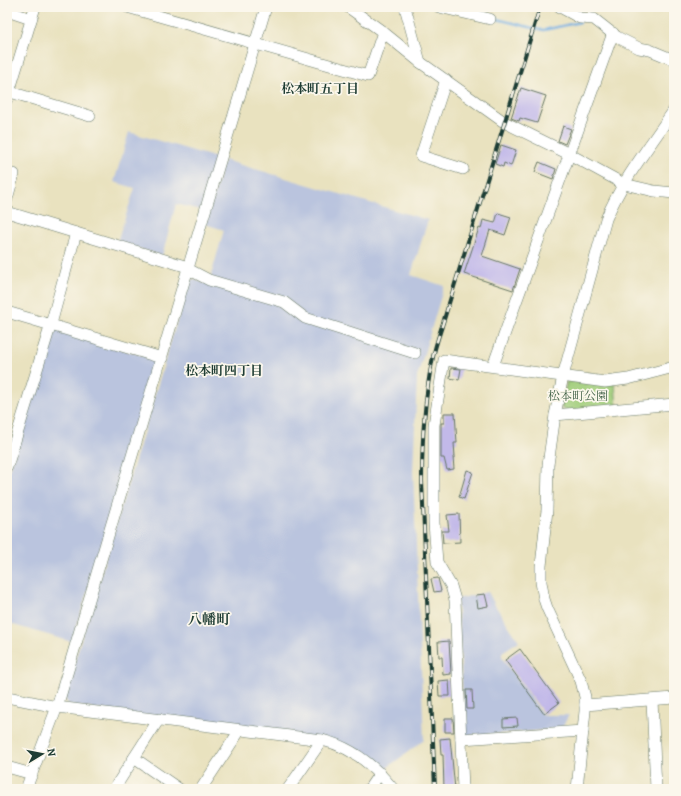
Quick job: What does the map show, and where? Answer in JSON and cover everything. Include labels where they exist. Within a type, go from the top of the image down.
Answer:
[{"type":"street","points":[[35,7],[8,94],[90,116]]},
{"type":"street","points":[[127,7],[368,76],[383,32]]},
{"type":"street","points":[[26,789],[56,707],[162,358],[254,43],[266,7]]},
{"type":"street","points":[[348,7],[383,32],[420,62],[504,122],[569,154],[624,184],[654,191],[674,193]]},
{"type":"street","points":[[405,7],[420,62]]},
{"type":"street","points":[[438,7],[490,19]]},
{"type":"street","points":[[560,7],[580,18],[594,19],[613,33],[639,48],[650,50],[674,60]]},
{"type":"street","points":[[7,11],[31,19]]},
{"type":"street","points":[[493,366],[613,33]]},
{"type":"street","points":[[446,80],[421,156],[462,169]]},
{"type":"street","points":[[577,789],[585,705],[583,690],[547,608],[541,582],[541,566],[547,510],[548,465],[555,415],[563,376],[606,219],[613,201],[674,110]]},
{"type":"street","points":[[7,199],[14,174]]},
{"type":"street","points":[[7,212],[188,268],[209,280],[284,302],[305,318],[415,353]]},
{"type":"street","points":[[7,466],[12,432],[51,324],[76,233]]},
{"type":"street","points":[[7,312],[162,358]]},
{"type":"street","points":[[463,789],[455,600],[451,586],[437,562],[434,523],[434,425],[444,360],[563,376],[596,382],[614,382],[674,367]]},
{"type":"street","points":[[555,415],[674,404]]},
{"type":"street","points":[[7,697],[56,707],[333,742],[350,750],[369,763],[380,773],[393,789]]},
{"type":"street","points":[[585,705],[674,698]]},
{"type":"street","points":[[652,700],[656,789]]},
{"type":"street","points":[[114,789],[159,719]]},
{"type":"street","points":[[201,789],[240,730]]},
{"type":"street","points":[[461,739],[582,730]]},
{"type":"street","points":[[288,789],[322,740]]},
{"type":"street","points":[[134,758],[180,789]]},
{"type":"street","points":[[7,767],[32,774]]},
{"type":"street","points":[[369,789],[380,773]]},
{"type":"shaded area","points":[[129,132],[217,158],[201,210],[176,204],[162,256],[117,242],[135,188],[114,182]]},
{"type":"shaded area","points":[[224,160],[428,220],[411,275],[444,286],[417,377],[413,472],[424,740],[384,770],[360,751],[69,705],[64,697],[189,281],[194,279],[205,283],[211,276],[224,230],[205,224]]},
{"type":"shaded area","points":[[53,328],[158,360],[72,642],[7,623],[7,477]]},
{"type":"shaded area","points":[[488,592],[496,607],[519,641],[502,652],[502,658],[542,714],[569,715],[561,729],[468,736],[465,733],[457,599]]},
{"type":"green space","name":"松本町公園","points":[[567,381],[615,384],[617,406],[571,411],[561,408]]},
{"type":"building","points":[[521,88],[546,96],[537,123],[520,118],[519,121],[511,118]]},
{"type":"building","points":[[563,126],[571,129],[565,144],[558,141]]},
{"type":"building","points":[[501,145],[516,150],[511,166],[504,163],[503,167],[495,164]]},
{"type":"building","points":[[539,162],[556,169],[553,179],[535,172]]},
{"type":"building","points":[[498,213],[511,217],[505,235],[490,230],[482,256],[520,269],[513,290],[464,274],[483,220],[495,223]]},
{"type":"building","points":[[451,368],[461,369],[459,380],[450,378]]},
{"type":"building","points":[[444,413],[455,413],[457,443],[454,443],[454,469],[447,470],[444,458],[441,458],[441,423],[444,423]]},
{"type":"building","points":[[467,470],[473,472],[464,499],[459,497]]},
{"type":"building","points":[[459,514],[460,542],[443,543],[442,531],[449,531],[447,515]]},
{"type":"building","points":[[438,578],[441,591],[434,592],[431,579]]},
{"type":"building","points":[[485,594],[488,606],[478,608],[476,595]]},
{"type":"building","points":[[449,641],[451,674],[443,675],[442,657],[439,657],[438,642]]},
{"type":"building","points":[[520,649],[559,703],[544,714],[505,660]]},
{"type":"building","points":[[449,680],[450,696],[439,696],[438,681]]},
{"type":"building","points":[[466,690],[472,690],[473,709],[467,709]]},
{"type":"building","points":[[445,718],[453,718],[454,732],[445,732]]},
{"type":"building","points":[[517,718],[518,726],[503,727],[503,719]]},
{"type":"building","points":[[450,738],[455,789],[444,789],[443,755],[441,755],[440,739]]},
{"type":"waterway","points":[[493,18],[544,30],[580,22]]},
{"type":"railway","points":[[435,789],[422,481],[423,436],[427,391],[436,344],[540,7]]},
{"type":"district","name":"松本町五丁目","points":[[320,88]]},
{"type":"district","name":"松本町四丁目","points":[[224,370]]},
{"type":"district","name":"八幡町","points":[[209,619]]}]
